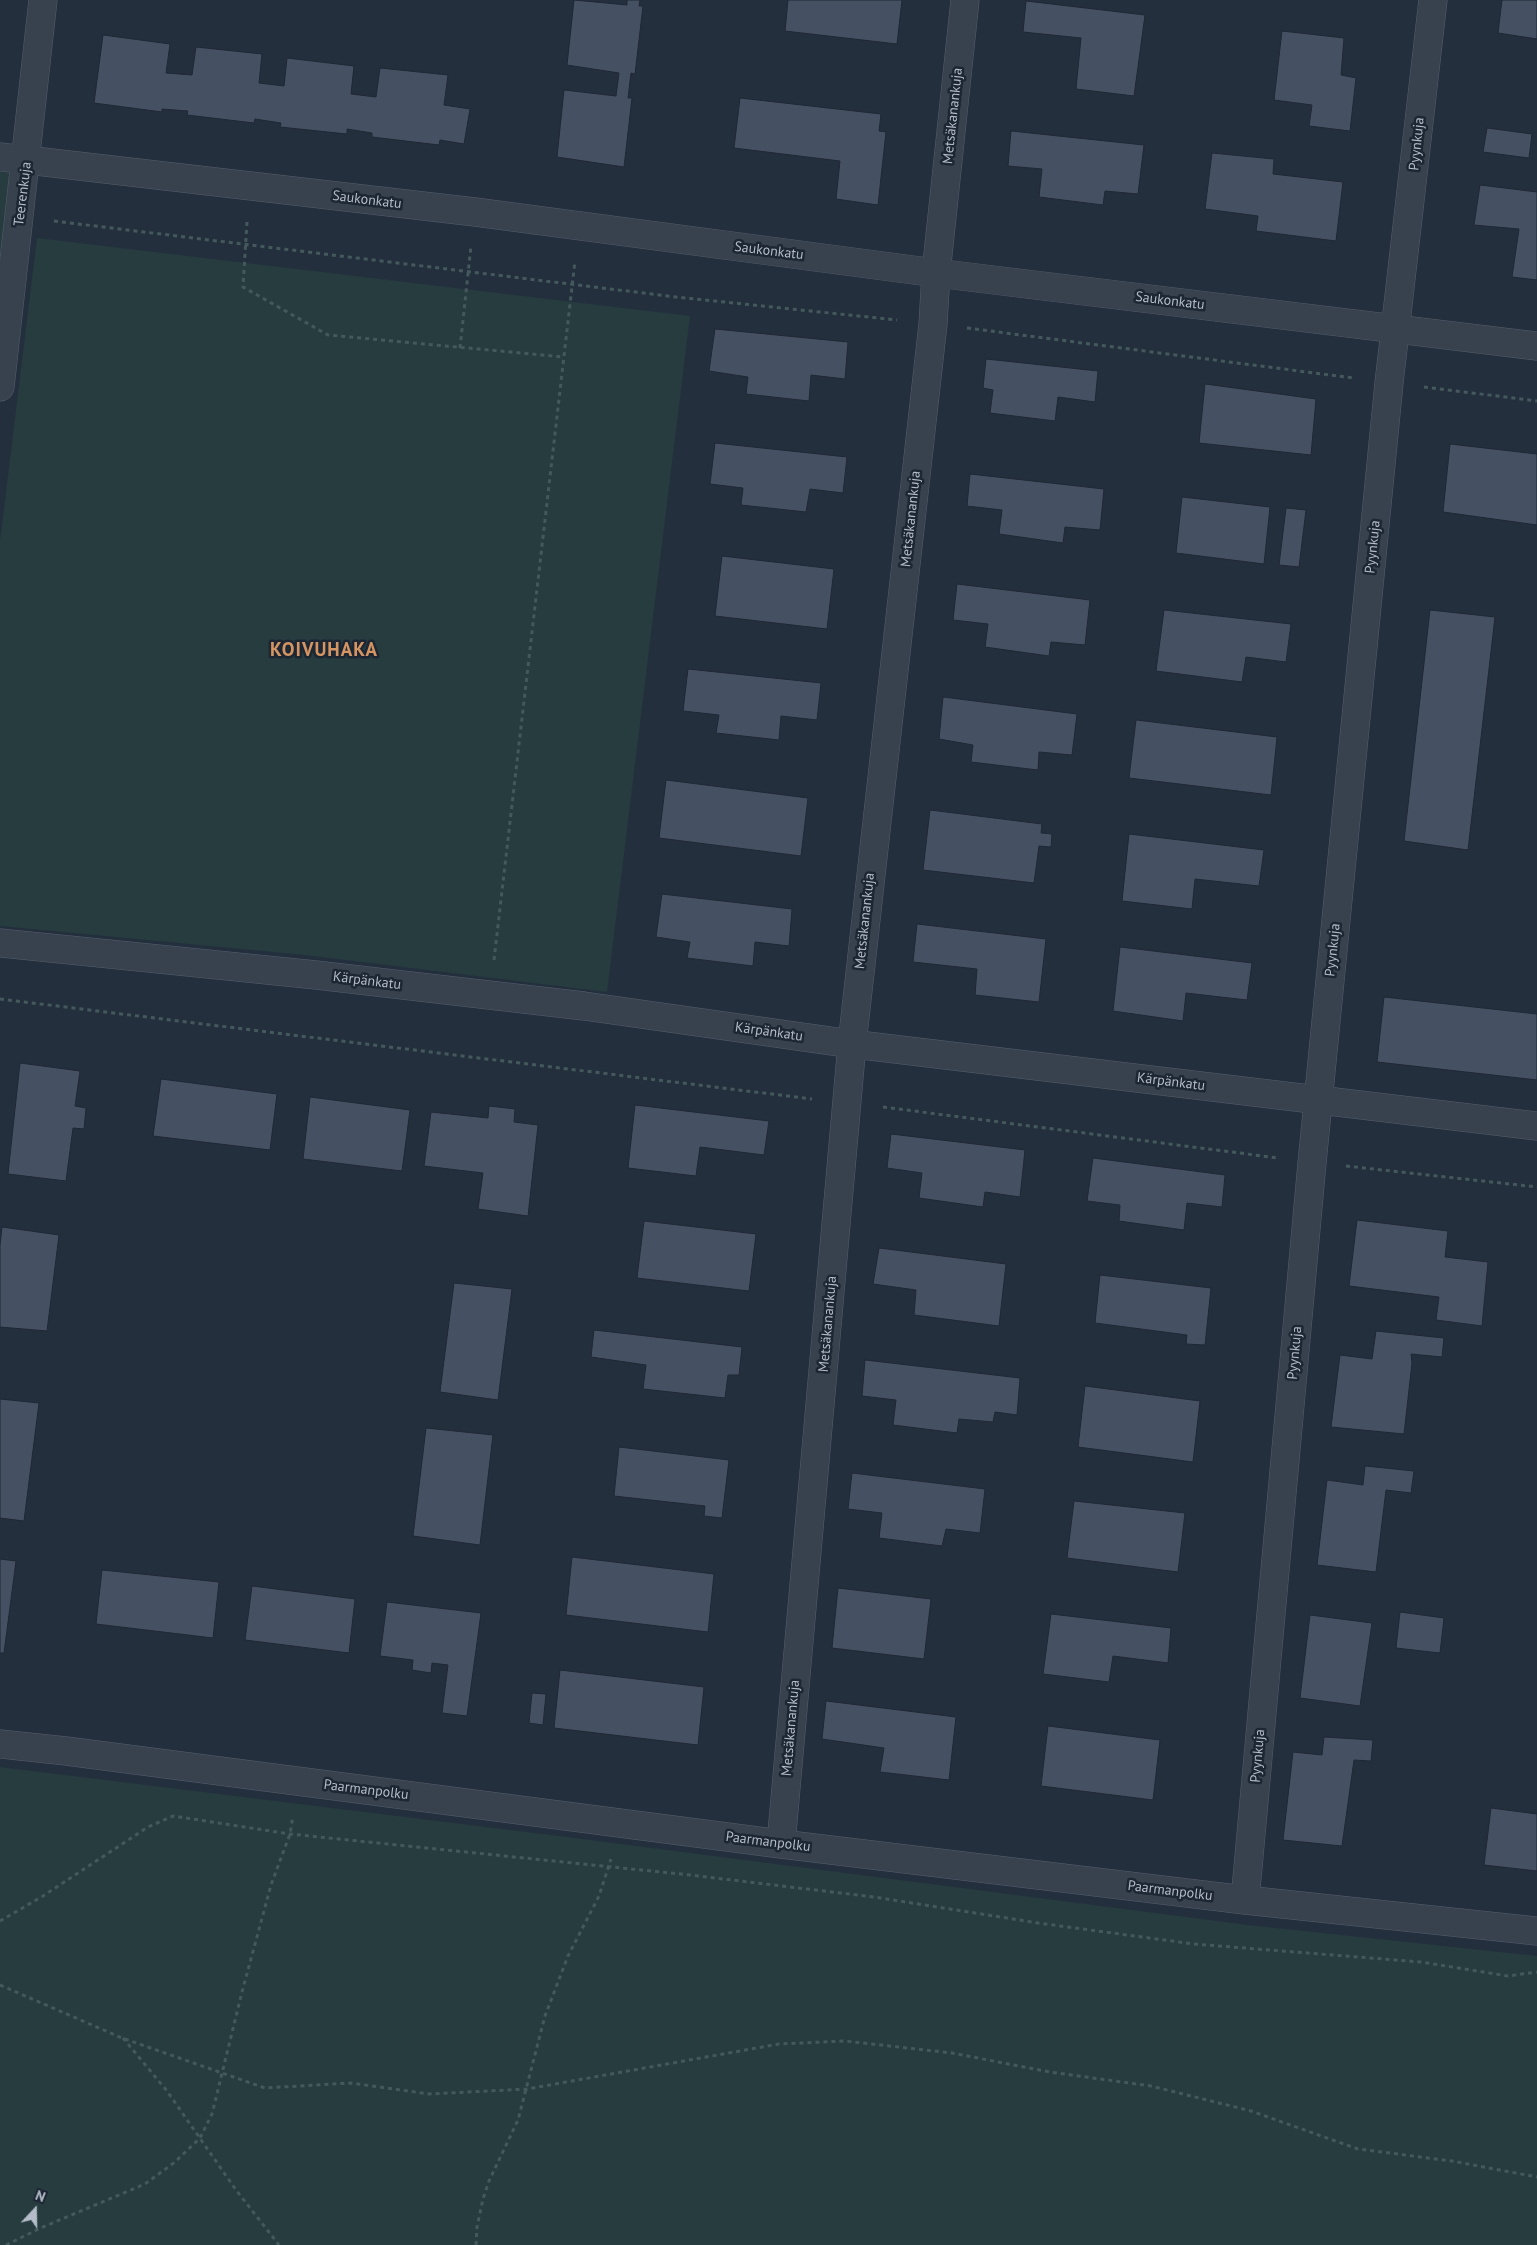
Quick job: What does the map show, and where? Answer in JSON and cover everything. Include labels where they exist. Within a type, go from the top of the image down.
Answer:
[{"type":"street","name":"Teerenkuja","points":[[0,387],[44,0]]},
{"type":"street","name":"Metsäkanankuja","points":[[781,1844],[852,1044],[933,324],[936,273],[965,0]]},
{"type":"street","name":"Pyynkuja","points":[[1245,1900],[1312,1163],[1389,382],[1433,0]]},
{"type":"street","name":"Saukonkatu","points":[[0,158],[475,212],[936,273],[1537,346]]},
{"type":"street","name":"Kärpänkatu","points":[[0,943],[316,975],[584,1006],[852,1044],[1537,1126]]},
{"type":"street","name":"Paarmanpolku","points":[[0,1744],[781,1844],[1245,1900],[1537,1931]]},
{"type":"path","points":[[249,186],[243,286],[328,335],[564,357]]},
{"type":"path","points":[[460,348],[475,212]]},
{"type":"path","points":[[20,217],[572,285],[933,324],[1537,401]]},
{"type":"path","points":[[490,995],[579,226]]},
{"type":"path","points":[[0,998],[848,1103],[1312,1163],[1537,1187]]},
{"type":"path","points":[[6,2245],[43,2227],[146,2184],[175,2162],[200,2138],[212,2114],[271,1885],[290,1834],[299,1781]]},
{"type":"path","points":[[0,1921],[148,1827],[173,1816],[290,1834],[610,1866],[874,1897],[1038,1923],[1194,1944],[1421,1962],[1508,1976],[1537,1972]]},
{"type":"path","points":[[476,2245],[477,2227],[486,2190],[514,2129],[527,2089],[535,2048],[556,1982],[599,1896],[610,1866],[621,1823]]},
{"type":"path","points":[[0,1985],[122,2038],[222,2071],[265,2088],[351,2083],[429,2094],[527,2089],[779,2044],[845,2041],[952,2053],[1050,2072],[1151,2086],[1251,2111],[1358,2150],[1452,2161],[1537,2178]]},
{"type":"path","points":[[122,2038],[168,2091],[200,2138],[279,2245]]},
{"type":"green space","points":[[0,172],[12,173],[0,267]]},
{"type":"green space","points":[[37,238],[690,316],[607,992],[305,955],[0,926],[0,541]]},
{"type":"green space","points":[[0,1767],[559,1836],[1248,1925],[1537,1956],[1537,2245],[0,2245]]},
{"type":"building","points":[[574,0],[627,5],[627,0],[640,0],[639,6],[643,6],[635,74],[631,73],[628,98],[632,98],[624,167],[557,157],[564,90],[616,96],[619,73],[567,65]]},
{"type":"building","points":[[788,0],[902,0],[897,44],[785,31]]},
{"type":"building","points":[[1502,0],[1537,0],[1537,39],[1498,33]]},
{"type":"building","points":[[1026,1],[1145,15],[1134,96],[1076,89],[1081,38],[1023,32]]},
{"type":"building","points":[[1282,31],[1344,38],[1341,75],[1356,78],[1350,131],[1309,126],[1312,105],[1274,100]]},
{"type":"building","points":[[103,35],[170,44],[166,73],[192,75],[196,47],[262,54],[259,83],[284,86],[287,58],[354,66],[351,94],[376,97],[380,68],[448,75],[444,105],[470,109],[464,144],[440,140],[439,145],[372,137],[372,133],[347,129],[347,134],[280,127],[281,123],[255,119],[254,123],[187,115],[188,111],[162,109],[162,112],[94,103]]},
{"type":"building","points":[[740,98],[881,114],[879,131],[886,132],[878,205],[836,199],[840,161],[734,148]]},
{"type":"building","points":[[1487,128],[1532,134],[1529,158],[1483,152]]},
{"type":"building","points":[[1011,131],[1144,145],[1138,194],[1105,191],[1103,205],[1039,197],[1042,169],[1008,166]]},
{"type":"building","points":[[1212,153],[1274,159],[1273,174],[1343,182],[1336,241],[1256,231],[1258,216],[1205,209]]},
{"type":"building","points":[[1480,185],[1537,192],[1537,280],[1512,277],[1519,229],[1474,225]]},
{"type":"building","points":[[715,329],[848,342],[845,379],[811,375],[809,401],[746,394],[748,377],[709,371]]},
{"type":"building","points":[[986,359],[1098,371],[1095,402],[1058,397],[1055,421],[990,413],[993,390],[983,388]]},
{"type":"building","points":[[1205,384],[1316,399],[1311,455],[1199,443]]},
{"type":"building","points":[[715,443],[847,457],[843,493],[810,489],[806,512],[741,505],[743,488],[710,484]]},
{"type":"building","points":[[1450,444],[1537,454],[1537,525],[1443,512]]},
{"type":"building","points":[[970,474],[1104,489],[1100,530],[1065,527],[1063,543],[999,534],[1002,510],[967,506]]},
{"type":"building","points":[[1182,497],[1270,507],[1264,564],[1176,553]]},
{"type":"building","points":[[1286,508],[1306,510],[1299,567],[1279,565]]},
{"type":"building","points":[[722,556],[834,569],[827,629],[715,616]]},
{"type":"building","points":[[957,584],[1090,600],[1085,645],[1051,642],[1049,656],[985,647],[988,624],[953,620]]},
{"type":"building","points":[[1164,610],[1291,624],[1286,662],[1246,657],[1242,682],[1156,671]]},
{"type":"building","points":[[1430,610],[1495,617],[1468,850],[1404,841]]},
{"type":"building","points":[[688,669],[821,683],[817,720],[781,716],[779,740],[716,733],[719,715],[683,711]]},
{"type":"building","points":[[943,697],[1077,714],[1072,755],[1039,752],[1038,770],[971,762],[973,745],[939,739]]},
{"type":"building","points":[[1136,720],[1277,737],[1271,795],[1129,778]]},
{"type":"building","points":[[666,780],[808,798],[801,856],[659,838]]},
{"type":"building","points":[[930,810],[1042,824],[1041,833],[1052,834],[1051,847],[1039,846],[1034,883],[923,870]]},
{"type":"building","points":[[1129,834],[1264,850],[1259,886],[1195,879],[1192,909],[1122,901]]},
{"type":"building","points":[[662,894],[792,909],[789,946],[755,942],[753,966],[687,958],[690,942],[656,937]]},
{"type":"building","points":[[917,924],[1046,939],[1039,1002],[975,995],[977,969],[913,962]]},
{"type":"building","points":[[1120,947],[1252,963],[1247,1000],[1186,993],[1183,1021],[1113,1011]]},
{"type":"building","points":[[1384,997],[1537,1014],[1537,1080],[1377,1062]]},
{"type":"building","points":[[20,1063],[80,1071],[75,1106],[86,1108],[84,1129],[73,1128],[66,1181],[8,1174]]},
{"type":"building","points":[[161,1079],[277,1094],[270,1150],[153,1136]]},
{"type":"building","points":[[310,1097],[410,1110],[402,1171],[303,1159]]},
{"type":"building","points":[[635,1105],[769,1121],[764,1155],[700,1147],[696,1176],[628,1168]]},
{"type":"building","points":[[489,1106],[515,1109],[514,1122],[538,1125],[528,1216],[478,1209],[483,1173],[424,1166],[431,1112],[488,1118]]},
{"type":"building","points":[[891,1134],[1025,1150],[1020,1197],[985,1192],[983,1207],[919,1198],[922,1173],[887,1168]]},
{"type":"building","points":[[1093,1158],[1225,1175],[1222,1207],[1187,1203],[1184,1230],[1119,1221],[1120,1205],[1087,1201]]},
{"type":"building","points":[[1357,1220],[1448,1231],[1445,1257],[1488,1262],[1482,1326],[1436,1320],[1439,1297],[1349,1286]]},
{"type":"building","points":[[644,1221],[756,1234],[749,1291],[637,1278]]},
{"type":"building","points":[[2,1227],[59,1235],[47,1331],[0,1327],[0,1245]]},
{"type":"building","points":[[879,1248],[1006,1264],[999,1326],[914,1315],[916,1290],[873,1284]]},
{"type":"building","points":[[1100,1275],[1211,1288],[1205,1345],[1186,1344],[1187,1335],[1095,1323]]},
{"type":"building","points":[[454,1283],[512,1289],[498,1400],[440,1392]]},
{"type":"building","points":[[594,1330],[742,1347],[739,1375],[728,1375],[725,1398],[643,1389],[646,1365],[591,1357]]},
{"type":"building","points":[[1376,1331],[1444,1338],[1442,1357],[1411,1354],[1412,1363],[1404,1434],[1331,1427],[1340,1355],[1372,1359]]},
{"type":"building","points":[[865,1360],[1020,1378],[1017,1415],[995,1412],[993,1422],[959,1419],[957,1433],[893,1425],[896,1400],[862,1396]]},
{"type":"building","points":[[1085,1386],[1200,1401],[1193,1462],[1078,1447]]},
{"type":"building","points":[[0,1399],[39,1403],[24,1521],[0,1518]]},
{"type":"building","points":[[426,1428],[493,1435],[480,1545],[413,1536]]},
{"type":"building","points":[[619,1447],[729,1460],[722,1518],[704,1516],[705,1506],[614,1496]]},
{"type":"building","points":[[1365,1466],[1414,1471],[1411,1493],[1386,1490],[1376,1572],[1317,1565],[1327,1480],[1363,1485]]},
{"type":"building","points":[[852,1473],[985,1489],[980,1533],[946,1529],[942,1546],[879,1538],[882,1513],[848,1509]]},
{"type":"building","points":[[1074,1501],[1185,1513],[1178,1572],[1067,1558]]},
{"type":"building","points":[[572,1557],[714,1574],[708,1632],[566,1615]]},
{"type":"building","points":[[0,1559],[16,1561],[4,1653],[0,1653]]},
{"type":"building","points":[[102,1570],[219,1582],[213,1638],[96,1624]]},
{"type":"building","points":[[252,1586],[355,1599],[349,1653],[245,1640]]},
{"type":"building","points":[[838,1588],[931,1599],[924,1659],[832,1648]]},
{"type":"building","points":[[387,1602],[481,1613],[467,1716],[442,1713],[448,1665],[432,1663],[431,1673],[412,1670],[413,1660],[380,1656]]},
{"type":"building","points":[[1400,1612],[1444,1618],[1440,1653],[1396,1648]]},
{"type":"building","points":[[1051,1614],[1171,1628],[1168,1663],[1113,1656],[1109,1682],[1043,1674]]},
{"type":"building","points":[[1310,1615],[1372,1623],[1360,1706],[1300,1698]]},
{"type":"building","points":[[560,1670],[704,1687],[698,1745],[554,1728]]},
{"type":"building","points":[[532,1693],[546,1694],[543,1725],[529,1723]]},
{"type":"building","points":[[826,1701],[956,1717],[949,1780],[880,1772],[884,1748],[822,1739]]},
{"type":"building","points":[[1048,1726],[1160,1740],[1153,1800],[1041,1786]]},
{"type":"building","points":[[1324,1737],[1373,1740],[1371,1761],[1354,1760],[1342,1846],[1283,1840],[1293,1752],[1322,1755]]},
{"type":"building","points":[[1491,1808],[1537,1814],[1537,1871],[1484,1865]]},
{"type":"district","name":"KOIVUHAKA","points":[[324,651]]}]
